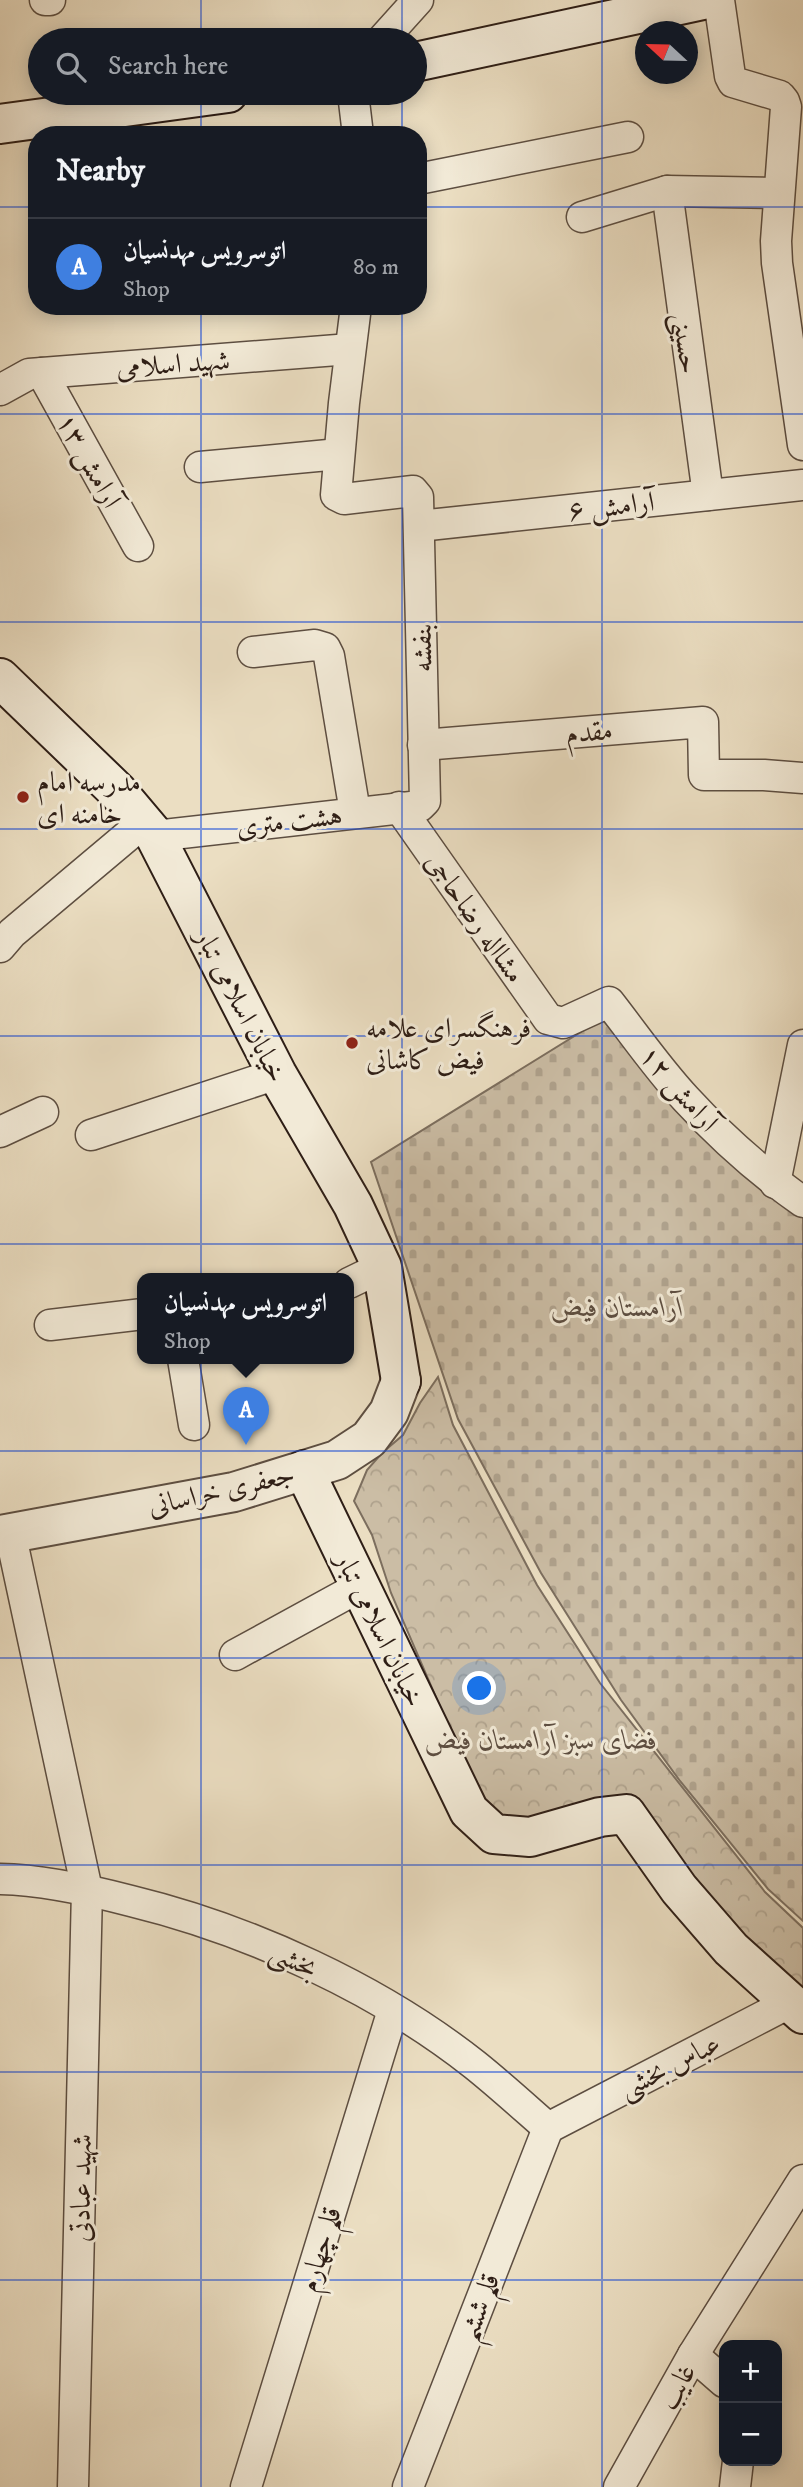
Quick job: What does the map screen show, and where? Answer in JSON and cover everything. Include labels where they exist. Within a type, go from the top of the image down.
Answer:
[{"type":"main road","points":[[427,59],[697,1]]},
{"type":"main road","points":[[0,124],[140,105]]},
{"type":"main road","name":"خیابان اسلامی تبار","points":[[0,678],[117,791],[149,829],[277,1074],[353,1205],[366,1275],[401,1381]]},
{"type":"main road","name":"جعفری خراسانی","points":[[5,1534],[234,1492],[337,1460],[369,1439],[389,1412],[401,1381]]},
{"type":"main road","name":"خیابان اسلامی تبار","points":[[304,1469],[469,1811],[494,1834],[530,1838],[600,1817],[626,1814],[679,1889],[731,1949],[797,2008]]},
{"type":"street","points":[[393,28],[418,0]]},
{"type":"street","points":[[697,1],[733,82],[779,96],[786,107],[777,264],[796,337],[803,445]]},
{"type":"street","points":[[354,105],[357,126]]},
{"type":"street","points":[[427,177],[628,137]]},
{"type":"street","points":[[582,217],[667,191],[779,193]]},
{"type":"street","name":"حسینی","points":[[667,191],[708,495]]},
{"type":"street","points":[[200,467],[339,454],[355,315]]},
{"type":"street","name":"شهید اسلامی","points":[[0,390],[29,374],[350,349]]},
{"type":"street","name":"آرامش ۱۳","points":[[42,373],[138,546]]},
{"type":"street","name":"بنفشه","points":[[339,454],[336,495],[340,498],[413,491],[416,493],[423,745],[411,806]]},
{"type":"street","name":"آرامش ۶","points":[[419,526],[803,485]]},
{"type":"street","points":[[253,652],[315,645],[325,648],[329,656],[355,812]]},
{"type":"street","name":"مقدم","points":[[423,745],[703,722],[704,775],[803,778]]},
{"type":"street","name":"هشت متری","points":[[149,829],[411,806]]},
{"type":"street","name":"مشااله رضاحاجی","points":[[411,806],[548,1019],[557,1023]]},
{"type":"street","points":[[0,947],[12,933],[149,829]]},
{"type":"street","name":"آرامش ۱۲","points":[[557,1023],[564,1023],[609,1002],[685,1098],[775,1183],[803,1202]]},
{"type":"street","points":[[775,1183],[803,1045]]},
{"type":"street","points":[[90,1135],[277,1074]]},
{"type":"street","points":[[0,1132],[43,1112]]},
{"type":"street","points":[[50,1325],[137,1315]]},
{"type":"street","points":[[184,1364],[194,1425]]},
{"type":"street","name":"شهید عبادتی","points":[[5,1534],[87,1890],[74,2487]]},
{"type":"street","points":[[235,1655],[361,1586]]},
{"type":"street","name":"بخشی","points":[[0,1879],[87,1890],[156,1907],[296,1957],[393,2010],[474,2065],[548,2128]]},
{"type":"street","name":"عباس بخشی","points":[[548,2128],[797,2008]]},
{"type":"street","name":"قلم چهارم","points":[[246,2487],[393,2010]]},
{"type":"street","name":"قلم ششم","points":[[408,2487],[548,2128]]},
{"type":"street","name":"غایب","points":[[619,2487],[693,2355],[803,2180]]},
{"type":"street","points":[[693,2355],[719,2378]]},
{"type":"street","points":[[735,2487],[737,2466]]},
{"type":"green space","name":"آرامستان فیض","points":[[602,1019],[717,1146],[803,1217],[803,1921],[768,1889],[680,1781],[621,1700],[541,1573],[458,1419],[371,1162]]},
{"type":"green space","name":"فضای سبز آرامستان فیض","points":[[438,1377],[453,1425],[537,1585],[600,1683],[765,1892],[803,1928],[803,2005],[647,1829],[507,1827],[479,1797],[391,1593],[372,1535],[354,1501],[367,1470],[403,1435]]},
{"type":"place","name":"مدرسه امام خامنه ای","points":[[23,797]]},
{"type":"place","name":"فرهنگسرای علامه فیض کاشانی","points":[[352,1043]]},
{"type":"place","name":"اتوسرویس مهدنسیان","points":[[246,1445]]}]
